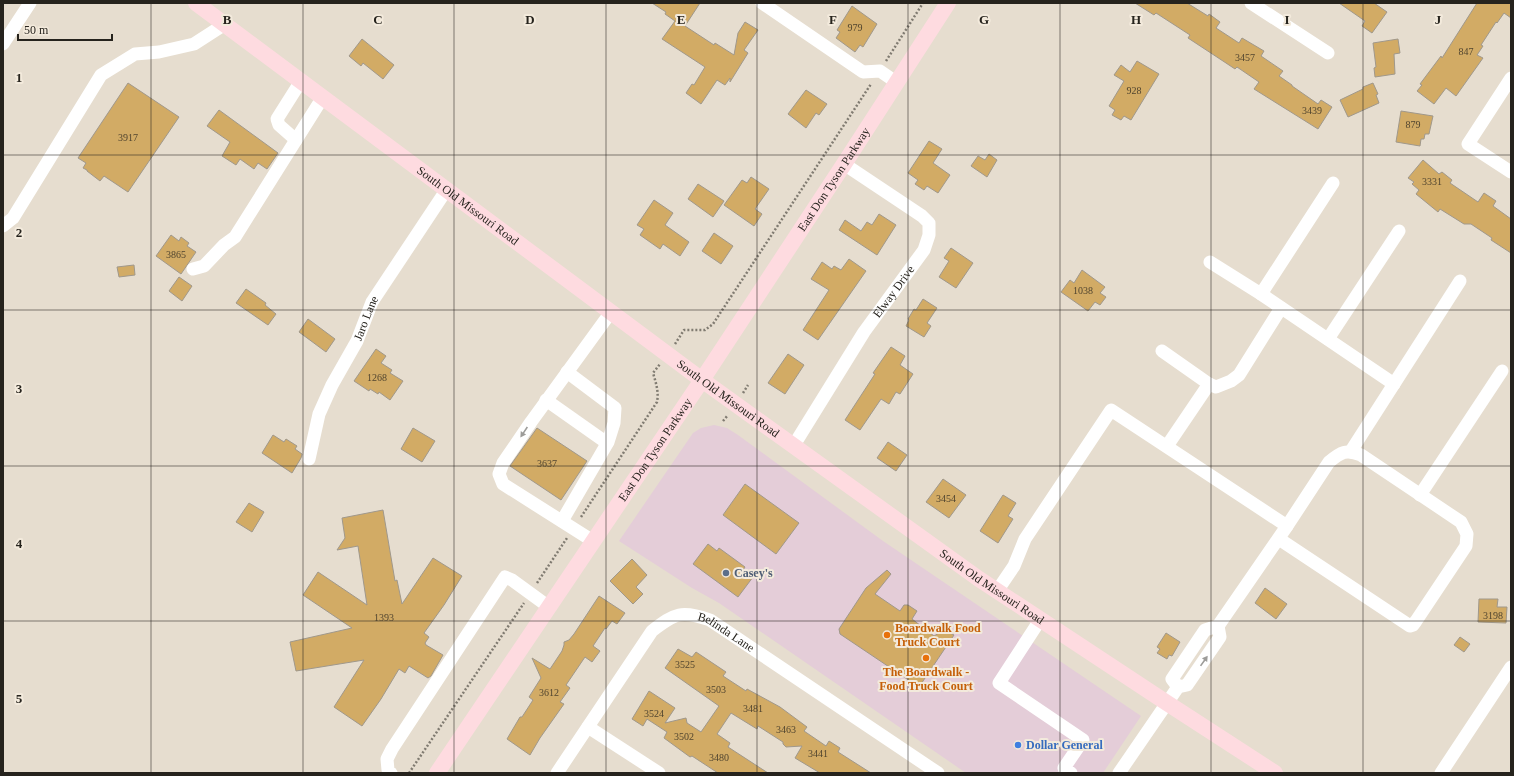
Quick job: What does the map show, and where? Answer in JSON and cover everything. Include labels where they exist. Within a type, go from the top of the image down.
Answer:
[{"type":"main road","name":"South Old Missouri Road","points":[[196,3],[702,380],[997,591],[1275,773]]},
{"type":"main road","name":"East Don Tyson Parkway","points":[[437,773],[702,380],[948,3]]},
{"type":"street","points":[[3,43],[30,3]]},
{"type":"street","points":[[762,3],[863,72],[880,71],[896,82]]},
{"type":"street","points":[[1250,3],[1328,53]]},
{"type":"street","points":[[3,226],[13,218],[101,76],[135,54],[159,52],[194,44],[225,24]]},
{"type":"street","points":[[1511,78],[1468,144],[1511,172]]},
{"type":"street","points":[[296,140],[279,125],[277,119],[301,81]]},
{"type":"street","points":[[193,269],[204,266],[224,245],[235,237],[323,97]]},
{"type":"street","name":"Elway Drive","points":[[794,445],[864,332],[924,250],[929,235],[929,223],[922,216],[844,164]]},
{"type":"street","points":[[1260,294],[1334,184]]},
{"type":"street","name":"Jaro Lane","points":[[309,459],[319,414],[332,385],[357,341],[372,302],[447,189]]},
{"type":"street","points":[[1328,339],[1399,231]]},
{"type":"street","points":[[1210,262],[1282,308],[1394,384]]},
{"type":"street","points":[[1351,451],[1460,281]]},
{"type":"street","points":[[1162,351],[1209,384],[1216,387],[1231,381],[1239,375],[1282,308]]},
{"type":"street","points":[[594,541],[503,484],[499,474],[503,462],[546,400],[611,312]]},
{"type":"street","points":[[1420,495],[1502,371]]},
{"type":"street","points":[[562,521],[607,444],[614,422],[615,408],[567,372]]},
{"type":"street","points":[[1167,446],[1209,384]]},
{"type":"street","points":[[546,400],[607,444]]},
{"type":"street","points":[[997,591],[1014,566],[1025,539],[1111,410],[1287,526]]},
{"type":"street","points":[[1119,773],[1178,687],[1187,685],[1220,637],[1218,626],[1280,540],[1287,526],[1330,462],[1339,454],[1351,451],[1361,455],[1461,522],[1467,534],[1466,546],[1413,625],[1410,626],[1280,540]]},
{"type":"street","points":[[391,773],[388,770],[387,759],[392,748],[505,577],[512,580],[549,607]]},
{"type":"street","name":"Belinda Lane","points":[[557,773],[652,631],[665,621],[678,614],[694,614],[710,620],[938,773]]},
{"type":"street","points":[[1040,620],[998,683],[1083,740],[1065,771]]},
{"type":"street","points":[[1441,773],[1511,667]]},
{"type":"street","points":[[588,727],[659,773]]},
{"type":"path","points":[[887,60],[923,3]]},
{"type":"path","points":[[681,336],[684,330],[705,330],[713,324],[872,83]]},
{"type":"path","points":[[582,514],[656,402],[658,397],[657,385],[653,373],[655,370]]},
{"type":"path","points":[[540,579],[563,544]]},
{"type":"path","points":[[409,773],[521,607]]},
{"type":"shaded area","points":[[714,425],[727,428],[738,435],[883,541],[1141,716],[1103,773],[966,773],[719,603],[692,588],[619,541],[693,433],[701,428]]},
{"type":"building","points":[[652,3],[700,3],[685,26],[714,45],[715,43],[734,55],[738,33],[745,22],[758,30],[744,50],[748,53],[730,82],[730,78],[725,85],[717,80],[701,104],[686,93],[692,84],[694,85],[705,67],[662,39],[675,21],[665,14],[666,12]]},
{"type":"building","points":[[1135,3],[1187,3],[1208,16],[1209,14],[1220,22],[1216,28],[1239,43],[1242,38],[1264,51],[1261,56],[1283,71],[1279,76],[1292,86],[1318,104],[1321,100],[1332,107],[1318,129],[1254,89],[1259,82],[1237,67],[1235,69],[1188,38],[1190,35],[1156,13],[1154,15]]},
{"type":"building","points":[[1339,3],[1374,3],[1387,12],[1372,33],[1362,26],[1365,21]]},
{"type":"building","points":[[1477,3],[1511,3],[1511,18],[1504,13],[1497,23],[1496,22],[1481,45],[1483,46],[1477,55],[1483,58],[1456,96],[1446,88],[1434,104],[1417,91],[1422,85],[1420,84],[1441,56],[1442,58]]},
{"type":"building","points":[[852,6],[877,24],[863,47],[860,45],[855,52],[836,38],[840,32],[837,30]]},
{"type":"building","points":[[362,39],[394,65],[383,79],[363,63],[361,66],[349,56]]},
{"type":"building","points":[[1398,39],[1400,53],[1394,54],[1395,74],[1375,77],[1374,68],[1376,67],[1373,43]]},
{"type":"building","points":[[1137,61],[1159,74],[1131,120],[1124,116],[1121,120],[1112,115],[1115,110],[1109,106],[1124,81],[1114,75],[1121,65],[1130,72]]},
{"type":"building","points":[[128,83],[179,117],[128,192],[104,176],[100,181],[83,168],[86,163],[78,158]]},
{"type":"building","points":[[1373,83],[1378,94],[1376,95],[1379,103],[1348,117],[1340,100]]},
{"type":"building","points":[[806,90],[827,104],[819,115],[816,113],[806,128],[788,114]]},
{"type":"building","points":[[219,110],[278,153],[267,169],[258,163],[254,169],[240,159],[236,165],[222,156],[230,142],[207,126]]},
{"type":"building","points":[[1401,111],[1433,116],[1429,134],[1425,134],[1424,139],[1421,139],[1420,146],[1396,142]]},
{"type":"building","points":[[929,141],[942,149],[933,163],[950,175],[938,193],[927,186],[924,190],[915,184],[918,180],[908,173]]},
{"type":"building","points":[[989,154],[997,160],[987,177],[971,166],[978,156],[985,160]]},
{"type":"building","points":[[1423,160],[1439,174],[1442,172],[1452,180],[1450,183],[1478,202],[1484,193],[1496,201],[1493,206],[1511,219],[1511,253],[1491,240],[1492,238],[1471,224],[1464,224],[1440,209],[1438,212],[1416,194],[1419,190],[1412,184],[1414,182],[1408,178]]},
{"type":"building","points":[[751,177],[769,189],[755,209],[762,214],[754,226],[724,205],[742,180],[747,183]]},
{"type":"building","points":[[698,184],[724,201],[713,217],[688,199]]},
{"type":"building","points":[[654,200],[673,213],[665,225],[689,242],[680,256],[663,244],[660,249],[640,235],[644,229],[637,225]]},
{"type":"building","points":[[879,214],[896,225],[877,255],[839,230],[845,220],[861,231],[867,222],[872,225]]},
{"type":"building","points":[[714,233],[733,246],[721,264],[702,251]]},
{"type":"building","points":[[171,235],[179,241],[181,237],[189,243],[187,246],[196,252],[181,274],[156,256]]},
{"type":"building","points":[[951,248],[973,263],[956,288],[939,277],[949,261],[944,258]]},
{"type":"building","points":[[849,259],[866,271],[818,340],[803,330],[829,290],[811,279],[822,262],[832,269],[834,266],[841,270]]},
{"type":"building","points":[[134,265],[135,275],[119,277],[117,267]]},
{"type":"building","points":[[1082,270],[1105,287],[1100,293],[1106,297],[1100,305],[1095,302],[1088,311],[1061,292],[1070,280],[1074,283]]},
{"type":"building","points":[[179,277],[192,286],[182,301],[169,291]]},
{"type":"building","points":[[246,289],[266,303],[265,305],[276,314],[268,325],[236,303]]},
{"type":"building","points":[[923,299],[937,308],[927,323],[931,326],[924,337],[906,326],[914,309],[916,310]]},
{"type":"building","points":[[308,319],[335,339],[326,352],[299,332]]},
{"type":"building","points":[[891,347],[905,356],[900,365],[913,374],[900,394],[896,392],[889,404],[881,399],[860,430],[845,420],[875,374],[873,373]]},
{"type":"building","points":[[376,349],[386,356],[381,363],[392,370],[390,373],[403,381],[390,400],[379,392],[378,394],[370,389],[369,391],[354,381]]},
{"type":"building","points":[[788,354],[804,365],[785,394],[768,383]]},
{"type":"building","points":[[413,428],[435,441],[422,462],[401,449]]},
{"type":"building","points":[[537,428],[587,461],[561,500],[510,466]]},
{"type":"building","points":[[273,435],[284,442],[286,439],[297,446],[295,449],[302,454],[292,473],[262,453]]},
{"type":"building","points":[[888,442],[907,455],[896,471],[877,458]]},
{"type":"building","points":[[943,479],[966,495],[949,518],[926,502]]},
{"type":"building","points":[[745,484],[799,523],[776,554],[723,515]]},
{"type":"building","points":[[1003,495],[1016,503],[1008,516],[1013,519],[998,543],[980,531]]},
{"type":"building","points":[[249,503],[264,512],[252,532],[236,522]]},
{"type":"building","points":[[383,510],[395,581],[397,580],[402,604],[433,558],[462,576],[424,633],[429,637],[425,643],[426,645],[443,655],[431,676],[428,678],[409,666],[405,673],[399,669],[381,699],[362,726],[334,707],[364,660],[296,671],[290,642],[352,628],[303,595],[318,572],[367,605],[358,546],[337,550],[345,538],[342,518]]},
{"type":"building","name":"Casey's","points":[[708,544],[717,551],[719,548],[745,567],[743,570],[753,577],[738,597],[693,564]]},
{"type":"building","points":[[632,559],[647,575],[636,587],[643,594],[633,604],[610,581]]},
{"type":"building","name":"Boardwalk Food Truck Court","points":[[887,570],[891,574],[875,594],[900,611],[904,605],[908,605],[917,611],[912,619],[934,636],[944,630],[954,635],[919,687],[840,634],[839,629],[866,588]]},
{"type":"building","points":[[1265,588],[1287,604],[1276,619],[1255,603]]},
{"type":"building","points":[[599,596],[625,613],[617,624],[612,621],[606,629],[605,628],[593,646],[600,651],[592,662],[585,657],[566,685],[570,688],[560,702],[564,704],[530,755],[507,739],[520,717],[522,717],[533,700],[529,697],[541,678],[532,658],[550,669],[562,651],[564,642],[569,640],[574,634]]},
{"type":"building","points":[[1479,599],[1498,599],[1497,607],[1507,607],[1506,623],[1478,622]]},
{"type":"building","points":[[1166,633],[1180,642],[1172,656],[1169,655],[1167,659],[1157,653],[1160,649],[1157,647]]},
{"type":"building","points":[[1460,637],[1470,644],[1464,652],[1454,645]]},
{"type":"building","points":[[678,649],[692,657],[696,652],[726,672],[723,676],[746,691],[747,689],[780,707],[807,727],[804,731],[826,746],[829,741],[840,748],[838,752],[871,773],[820,773],[795,758],[802,746],[786,747],[783,742],[758,726],[757,729],[731,713],[717,734],[730,743],[728,747],[768,773],[718,773],[692,756],[690,757],[664,738],[667,732],[647,719],[643,726],[632,719],[649,691],[675,708],[665,723],[686,718],[687,723],[701,732],[719,706],[665,668]]},
{"type":"place","name":"Casey's","points":[[726,573]]},
{"type":"place","name":"Boardwalk Food Truck Court","points":[[887,635]]},
{"type":"place","name":"The Boardwalk - Food Truck Court","points":[[926,658]]},
{"type":"place","name":"Dollar General","points":[[1018,745]]}]
